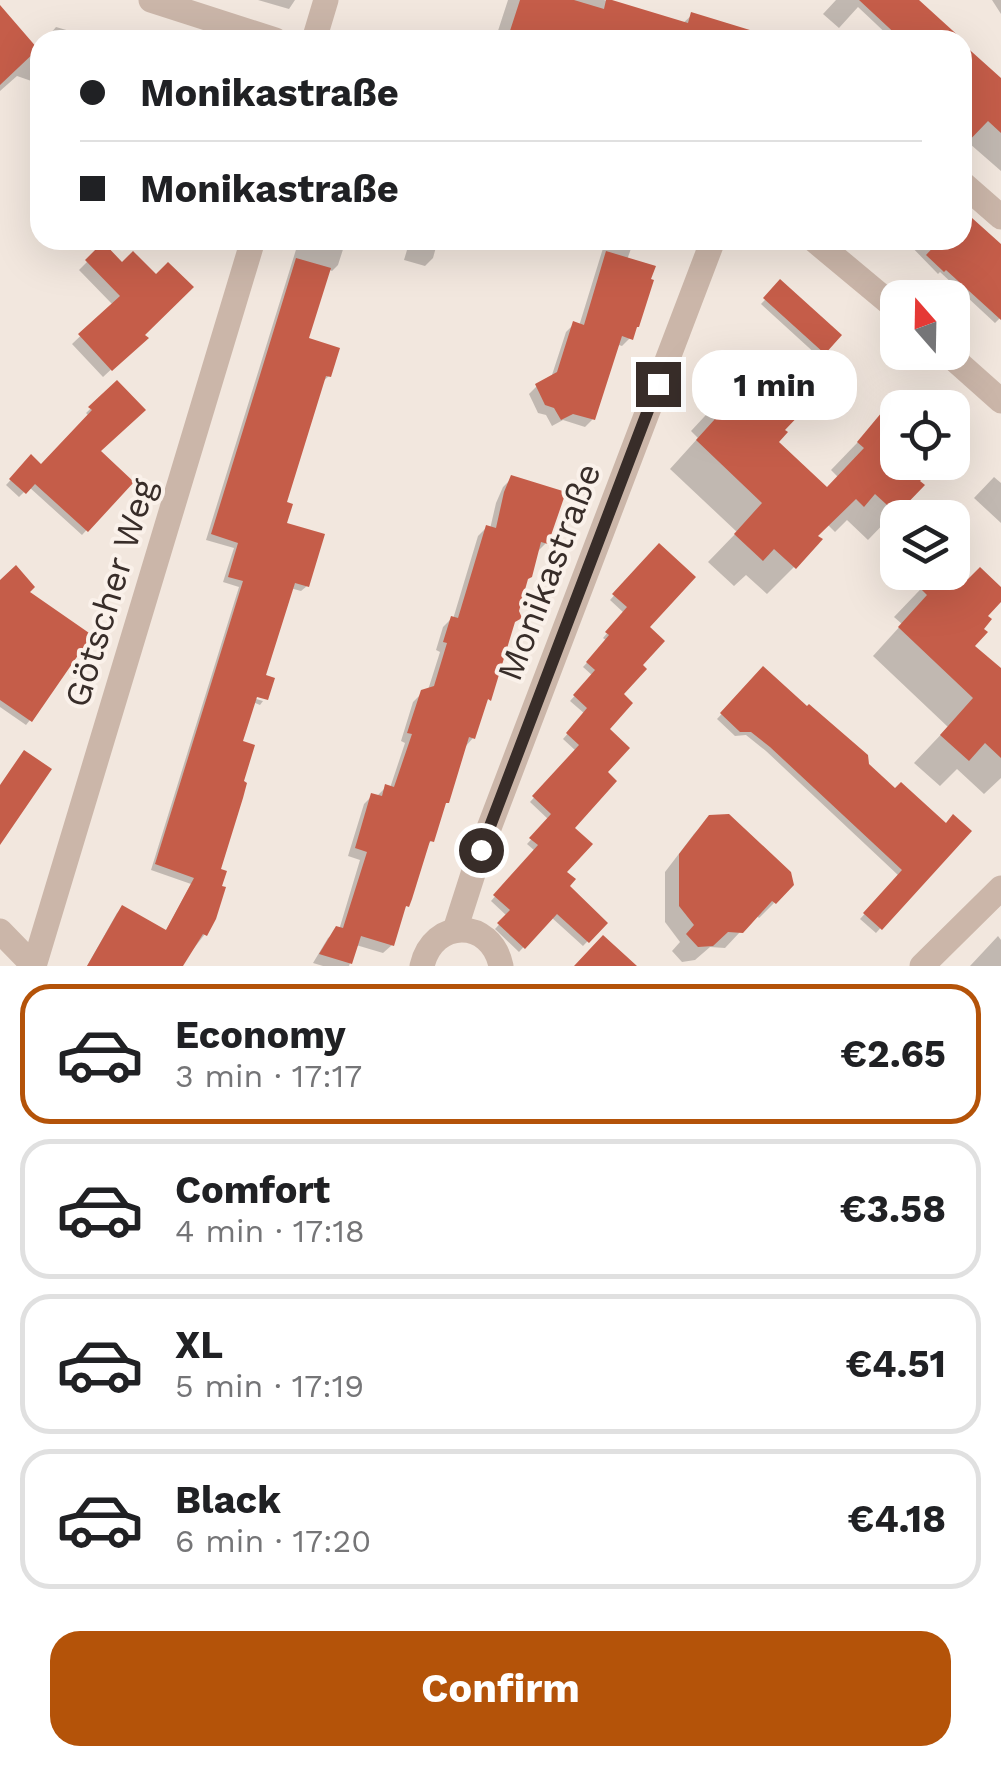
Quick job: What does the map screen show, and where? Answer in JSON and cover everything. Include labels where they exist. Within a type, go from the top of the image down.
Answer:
[{"type":"street","points":[[151,0],[244,30]]},
{"type":"street","points":[[317,30],[326,0]]},
{"type":"street","points":[[972,192],[1001,217]]},
{"type":"street","name":"Götscher Weg","points":[[34,966],[251,250]]},
{"type":"street","name":"Monikastraße","points":[[422,966],[426,951],[434,942],[456,930],[481,850],[709,250]]},
{"type":"street","points":[[826,250],[880,295]]},
{"type":"street","points":[[966,370],[1001,401]]},
{"type":"street","points":[[922,966],[1001,888]]},
{"type":"street","points":[[456,930],[480,934],[498,952],[501,966]]},
{"type":"street","points":[[0,931],[34,966]]},
{"type":"building","points":[[520,0],[574,0],[604,9],[606,0],[612,0],[688,23],[691,12],[750,30],[510,30]]},
{"type":"building","points":[[859,0],[919,0],[952,30],[891,30]]},
{"type":"building","points":[[0,5],[30,40],[30,57],[0,85]]},
{"type":"building","points":[[972,52],[1001,78],[1001,133],[988,121],[972,138]]},
{"type":"building","points":[[972,218],[1001,244],[1001,320],[970,292],[970,280],[957,280],[926,255],[931,250],[972,250]]},
{"type":"building","points":[[95,250],[111,250],[122,262],[133,251],[156,274],[168,262],[194,287],[145,335],[149,338],[112,371],[78,334],[120,296],[85,260]]},
{"type":"building","points":[[606,251],[656,266],[651,279],[654,280],[633,340],[622,336],[595,420],[573,414],[561,420],[554,408],[545,405],[535,384],[557,372],[573,321],[584,325]]},
{"type":"building","points":[[296,258],[331,268],[309,338],[340,348],[331,377],[326,376],[287,502],[293,504],[287,523],[325,534],[309,587],[295,583],[266,675],[275,678],[268,700],[257,697],[243,741],[255,745],[221,869],[227,871],[222,886],[226,887],[207,936],[203,934],[183,966],[87,966],[122,905],[166,930],[194,878],[155,864],[243,581],[228,577],[238,543],[211,534]]},
{"type":"building","points":[[780,279],[842,335],[825,354],[763,298]]},
{"type":"building","points":[[742,372],[765,393],[777,382],[805,409],[779,442],[827,487],[864,448],[857,442],[880,414],[880,480],[921,480],[925,485],[911,500],[882,500],[875,494],[864,507],[856,499],[818,536],[823,539],[796,569],[774,549],[763,561],[734,534],[762,503],[696,440],[724,409],[716,402]]},
{"type":"building","points":[[117,380],[146,410],[101,451],[134,482],[88,532],[35,484],[26,494],[9,479],[31,454],[41,464],[92,410],[88,407]]},
{"type":"building","points":[[511,475],[566,492],[548,544],[541,542],[519,611],[522,618],[515,622],[475,739],[469,737],[449,803],[434,842],[430,841],[394,946],[361,936],[352,964],[319,954],[336,926],[343,928],[367,852],[355,848],[371,793],[382,796],[385,784],[394,787],[412,734],[407,733],[421,690],[434,686],[451,616],[458,618],[486,525],[496,528]]},
{"type":"building","points":[[659,543],[696,577],[650,627],[665,641],[624,694],[633,703],[610,729],[630,748],[608,772],[617,781],[575,828],[593,844],[567,872],[576,879],[570,886],[608,923],[589,943],[557,914],[525,949],[497,923],[510,910],[493,895],[538,845],[529,838],[551,814],[532,796],[579,745],[566,733],[587,708],[573,695],[595,670],[586,662],[627,607],[612,594]]},
{"type":"building","points":[[16,565],[35,587],[30,592],[92,635],[32,722],[0,700],[0,580]]},
{"type":"building","points":[[980,567],[1001,587],[1001,602],[988,616],[992,619],[984,629],[988,632],[975,646],[1001,668],[1001,758],[985,743],[969,761],[940,735],[973,698],[898,627],[927,595],[922,590],[970,590],[970,577]]},
{"type":"building","points":[[763,666],[868,755],[869,764],[895,788],[901,782],[946,823],[953,814],[972,831],[882,930],[863,913],[902,870],[770,747],[751,732],[740,732],[720,713]]},
{"type":"building","points":[[24,750],[52,769],[0,845],[0,785]]},
{"type":"building","points":[[729,814],[791,872],[794,885],[776,904],[772,901],[743,933],[728,932],[713,946],[698,947],[686,934],[694,925],[679,906],[679,854],[709,815]]},
{"type":"building","points":[[603,935],[637,966],[574,966]]},
{"type":"route","points":[[481,850],[658,384]]}]
